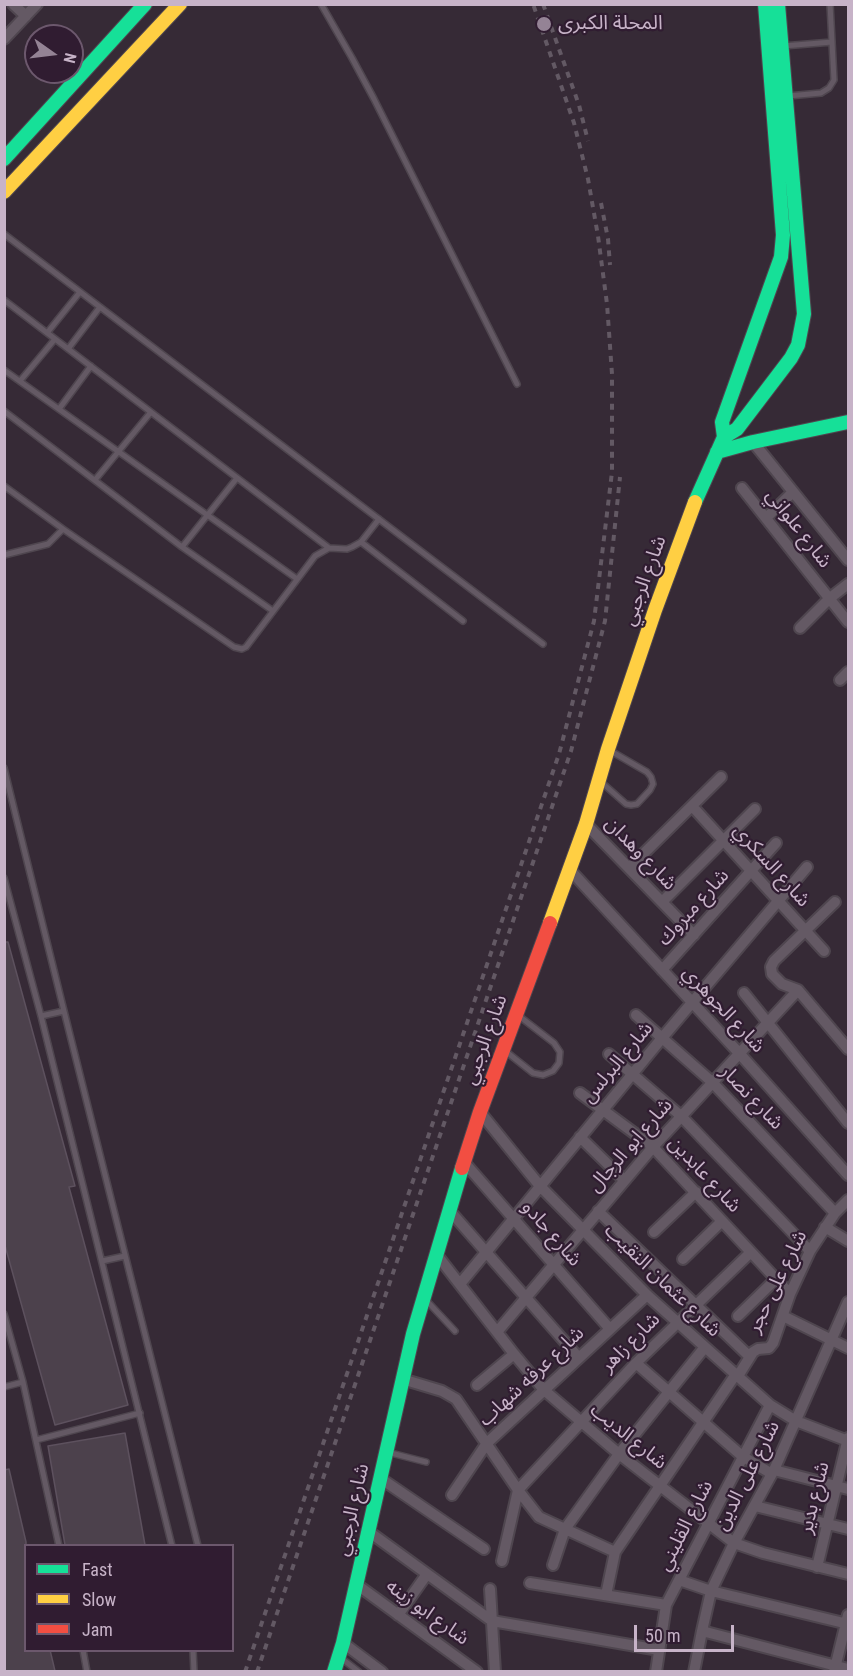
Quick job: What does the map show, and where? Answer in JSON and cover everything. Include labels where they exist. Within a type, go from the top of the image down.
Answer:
[{"type":"main road","points":[[4,159],[145,4]]},
{"type":"main road","points":[[4,192],[180,4]]},
{"type":"main road","points":[[765,4],[783,235],[781,257],[722,422],[724,437],[737,429],[791,358],[798,345],[804,314],[778,4]]},
{"type":"main road","points":[[781,257],[800,264]]},
{"type":"main road","points":[[717,452],[849,422]]},
{"type":"main road","name":"شارع الرجبي","points":[[334,1671],[402,1379],[464,1162],[480,1112],[586,824],[608,749],[659,598],[692,509],[724,437]]},
{"type":"street","points":[[13,4],[26,16]]},
{"type":"street","points":[[4,39],[37,4]]},
{"type":"street","points":[[753,442],[849,560]]},
{"type":"street","name":"شارع علواني","points":[[742,488],[849,622]]},
{"type":"street","points":[[766,518],[794,492]]},
{"type":"street","points":[[801,628],[830,598],[849,584]]},
{"type":"street","points":[[629,868],[721,777]]},
{"type":"street","name":"شارع السكري","points":[[692,806],[824,951]]},
{"type":"street","points":[[662,902],[754,809]]},
{"type":"street","name":"شارع وهدان","points":[[586,824],[694,935]]},
{"type":"street","name":"شارع مبروك","points":[[662,970],[776,843]]},
{"type":"street","name":"شارع البرلس","points":[[460,1284],[602,1110],[807,867]]},
{"type":"street","name":"شارع الجوهري","points":[[570,870],[849,1175]]},
{"type":"street","points":[[835,902],[774,961],[771,967],[772,974],[782,984],[798,990],[849,1049]]},
{"type":"street","name":"شارع ابو الرجال","points":[[497,1332],[653,1147],[798,990]]},
{"type":"street","points":[[744,993],[849,1123]]},
{"type":"street","name":"شارع نصار","points":[[636,1014],[712,1082],[835,1213]]},
{"type":"street","points":[[609,1054],[681,1116],[810,1251]]},
{"type":"street","name":"شارع عابدين","points":[[580,1093],[653,1147],[790,1294]]},
{"type":"street","name":"شارع عثمان النقيب","points":[[480,1112],[540,1186],[582,1230],[647,1295],[705,1347],[771,1405],[796,1421],[848,1440]]},
{"type":"street","points":[[580,1137],[624,1180]]},
{"type":"street","name":"شارع جادو","points":[[464,1162],[610,1329]]},
{"type":"street","points":[[654,1232],[696,1192]]},
{"type":"street","name":"شارع على حجر","points":[[615,1552],[753,1352],[769,1348],[773,1343],[790,1294],[810,1251],[835,1213],[849,1200]]},
{"type":"street","points":[[450,1211],[579,1358]]},
{"type":"street","points":[[598,1211],[750,1357]]},
{"type":"street","points":[[682,1259],[722,1221]]},
{"type":"street","points":[[825,1227],[849,1241]]},
{"type":"street","name":"شارع زاهر","points":[[502,1561],[518,1490],[636,1363],[751,1252]]},
{"type":"street","name":"شارع الديب","points":[[436,1255],[544,1390],[619,1454],[734,1543],[763,1553],[849,1574]]},
{"type":"street","points":[[738,1316],[776,1279]]},
{"type":"street","name":"شارع عرفه شهاب","points":[[452,1495],[487,1443],[647,1295]]},
{"type":"street","name":"شارع على الدين","points":[[694,1671],[711,1591],[773,1472],[849,1302]]},
{"type":"street","points":[[783,1316],[849,1348]]},
{"type":"street","points":[[553,1564],[565,1529],[619,1454],[705,1347]]},
{"type":"street","points":[[477,1385],[514,1354]]},
{"type":"street","points":[[636,1363],[742,1456],[773,1472],[849,1489]]},
{"type":"street","points":[[402,1379],[442,1391],[456,1399],[539,1517],[615,1552],[606,1595]]},
{"type":"street","name":"شارع القليني","points":[[656,1671],[666,1605],[742,1456],[771,1405]]},
{"type":"street","name":"شارع بدير","points":[[817,1567],[848,1440]]},
{"type":"street","points":[[380,1478],[484,1549]]},
{"type":"street","points":[[755,1506],[849,1529]]},
{"type":"street","points":[[368,1531],[492,1621],[659,1650]]},
{"type":"street","points":[[398,1615],[427,1574]]},
{"type":"street","points":[[679,1580],[711,1591],[848,1621],[834,1669]]},
{"type":"street","points":[[530,1583],[666,1605]]},
{"type":"street","name":"شارع ابو زينه","points":[[356,1584],[477,1671]]},
{"type":"street","points":[[490,1589],[495,1671]]},
{"type":"street","points":[[702,1631],[834,1669],[849,1669]]},
{"type":"street","points":[[342,1643],[382,1671]]},
{"type":"lane","points":[[321,4],[369,89],[517,384]]},
{"type":"lane","points":[[785,96],[821,93],[829,88],[834,80],[830,4]]},
{"type":"lane","points":[[782,46],[832,42]]},
{"type":"lane","points":[[4,234],[543,644]]},
{"type":"lane","points":[[47,333],[80,292]]},
{"type":"lane","points":[[4,300],[329,548]]},
{"type":"lane","points":[[68,349],[100,307]]},
{"type":"lane","points":[[20,381],[55,339]]},
{"type":"lane","points":[[59,409],[91,366]]},
{"type":"lane","points":[[4,370],[297,579]]},
{"type":"lane","points":[[4,411],[182,547],[273,611]]},
{"type":"lane","points":[[95,480],[151,412]]},
{"type":"lane","points":[[182,547],[237,478]]},
{"type":"lane","points":[[4,486],[238,649],[246,647],[315,556],[329,548],[347,549],[361,542],[379,519]]},
{"type":"lane","points":[[4,555],[48,544],[63,529]]},
{"type":"lane","points":[[361,542],[463,621]]},
{"type":"lane","points":[[599,780],[626,804],[631,805],[637,804],[651,790],[651,777],[647,772],[608,749]]},
{"type":"lane","points":[[4,768],[198,1544]]},
{"type":"lane","points":[[4,878],[41,1016],[172,1544]]},
{"type":"lane","points":[[41,1016],[63,1011]]},
{"type":"lane","points":[[503,1049],[533,1073],[543,1076],[553,1071],[559,1063],[560,1052],[554,1043],[516,1014]]},
{"type":"lane","points":[[102,1261],[124,1256]]},
{"type":"lane","points":[[424,1297],[455,1330]]},
{"type":"lane","points":[[4,1314],[23,1382],[59,1544]]},
{"type":"lane","points":[[4,1387],[23,1382]]},
{"type":"lane","points":[[36,1440],[140,1413]]},
{"type":"lane","points":[[386,1451],[426,1462]]},
{"type":"lane","points":[[83,1652],[87,1671]]},
{"type":"lane","points":[[193,1652],[194,1671]]},
{"type":"lane","points":[[338,1657],[359,1671]]},
{"type":"building","points":[[4,942],[8,942],[75,1186],[69,1187],[128,1405],[55,1425],[4,1242]]},
{"type":"building","points":[[125,1433],[145,1544],[65,1544],[48,1446]]},
{"type":"building","points":[[9,1469],[26,1542],[24,1544],[24,1652],[50,1652],[55,1671],[4,1671],[4,1470]]},
{"type":"railway","points":[[245,1672],[559,754],[594,621],[612,472],[612,374],[607,304],[588,179],[574,123],[533,4]]},
{"type":"railway","points":[[543,4],[579,105],[588,141]]},
{"type":"railway","points":[[601,203],[610,265]]},
{"type":"railway","points":[[257,1672],[571,751],[605,621],[620,477]]},
{"type":"traffic: fast","points":[[4,159],[145,4]]},
{"type":"traffic: fast","points":[[695,502],[724,437],[722,422],[781,257],[783,235],[765,4]]},
{"type":"traffic: fast","points":[[724,437],[737,429],[791,358],[798,345],[804,314],[778,4]]},
{"type":"traffic: fast","points":[[717,452],[848,422]]},
{"type":"traffic: fast","points":[[334,1672],[343,1643],[413,1334],[462,1168]]},
{"type":"traffic: slow","points":[[4,192],[180,4]]},
{"type":"traffic: slow","points":[[550,923],[586,824],[608,749],[655,610],[695,502]]},
{"type":"traffic: jam","points":[[462,1168],[480,1112],[550,923]]},
{"type":"place","name":"المحلة الكبرى","points":[[544,24]]}]
